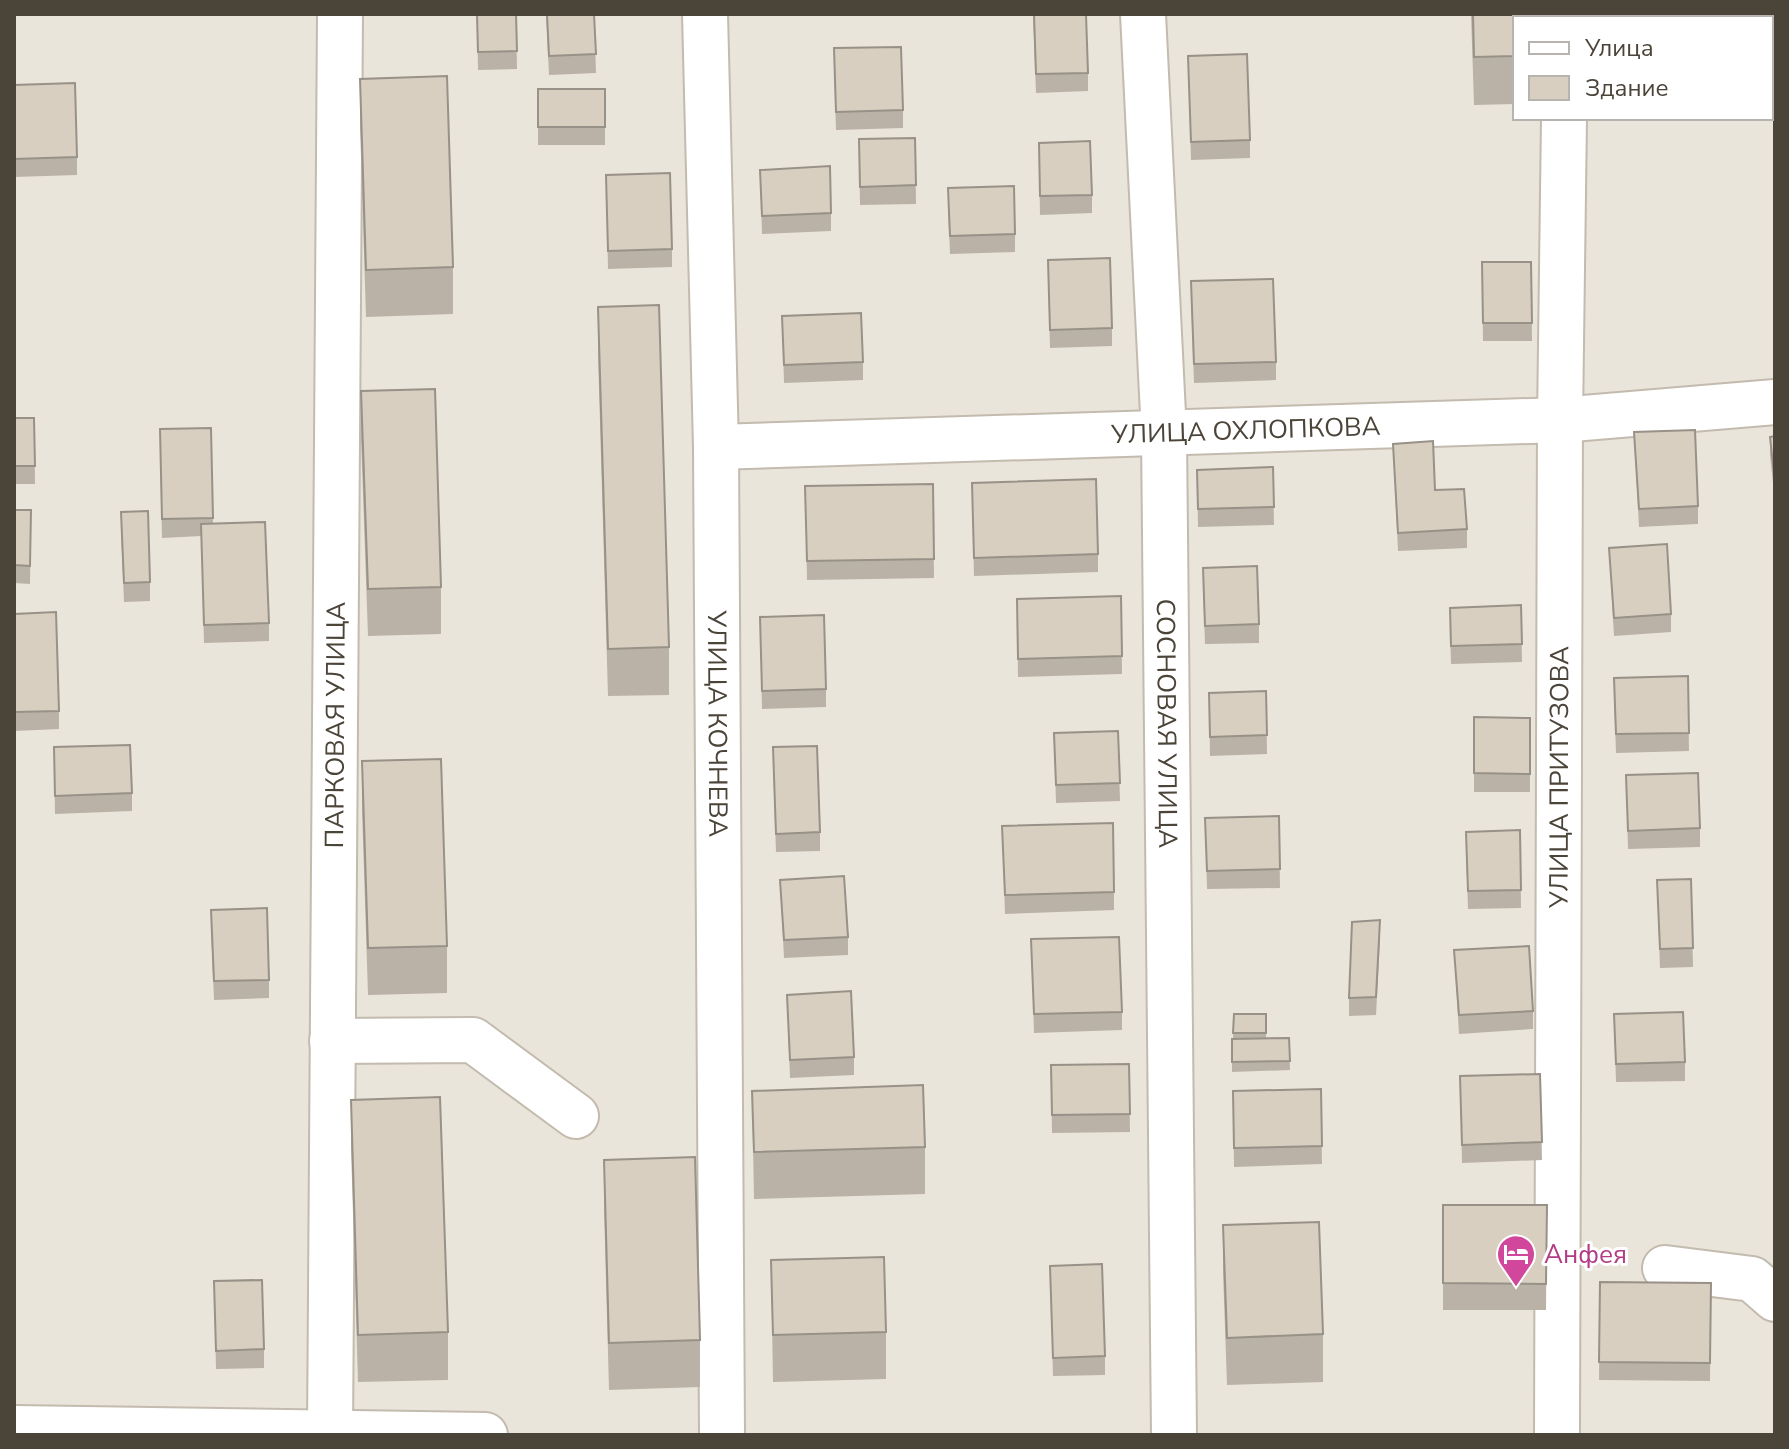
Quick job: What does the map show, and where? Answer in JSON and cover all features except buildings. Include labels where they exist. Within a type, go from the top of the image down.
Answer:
[{"type":"street","name":"ПАРКОВАЯ УЛИЦА","points":[[330,1433],[340,14]]},
{"type":"street","name":"УЛИЦА КОЧНЕВА","points":[[705,14],[716,447],[722,1435]]},
{"type":"street","name":"СОСНОВАЯ УЛИЦА","points":[[1143,14],[1164,434],[1174,1435]]},
{"type":"street","name":"УЛИЦА ПРИТУЗОВА","points":[[1557,1435],[1564,120]]},
{"type":"street","name":"УЛИЦА ОХЛОПКОВА","points":[[716,447],[1560,420],[1775,402]]},
{"type":"street","points":[[332,1041],[473,1040],[576,1116]]},
{"type":"street","points":[[1665,1268],[1752,1279],[1775,1299]]},
{"type":"street","points":[[14,1428],[485,1435]]},
{"type":"shaded area","points":[[14,14],[1775,14],[1775,1435],[14,1435]]},
{"type":"place","name":"Анфея","points":[[1516,1288]]}]
